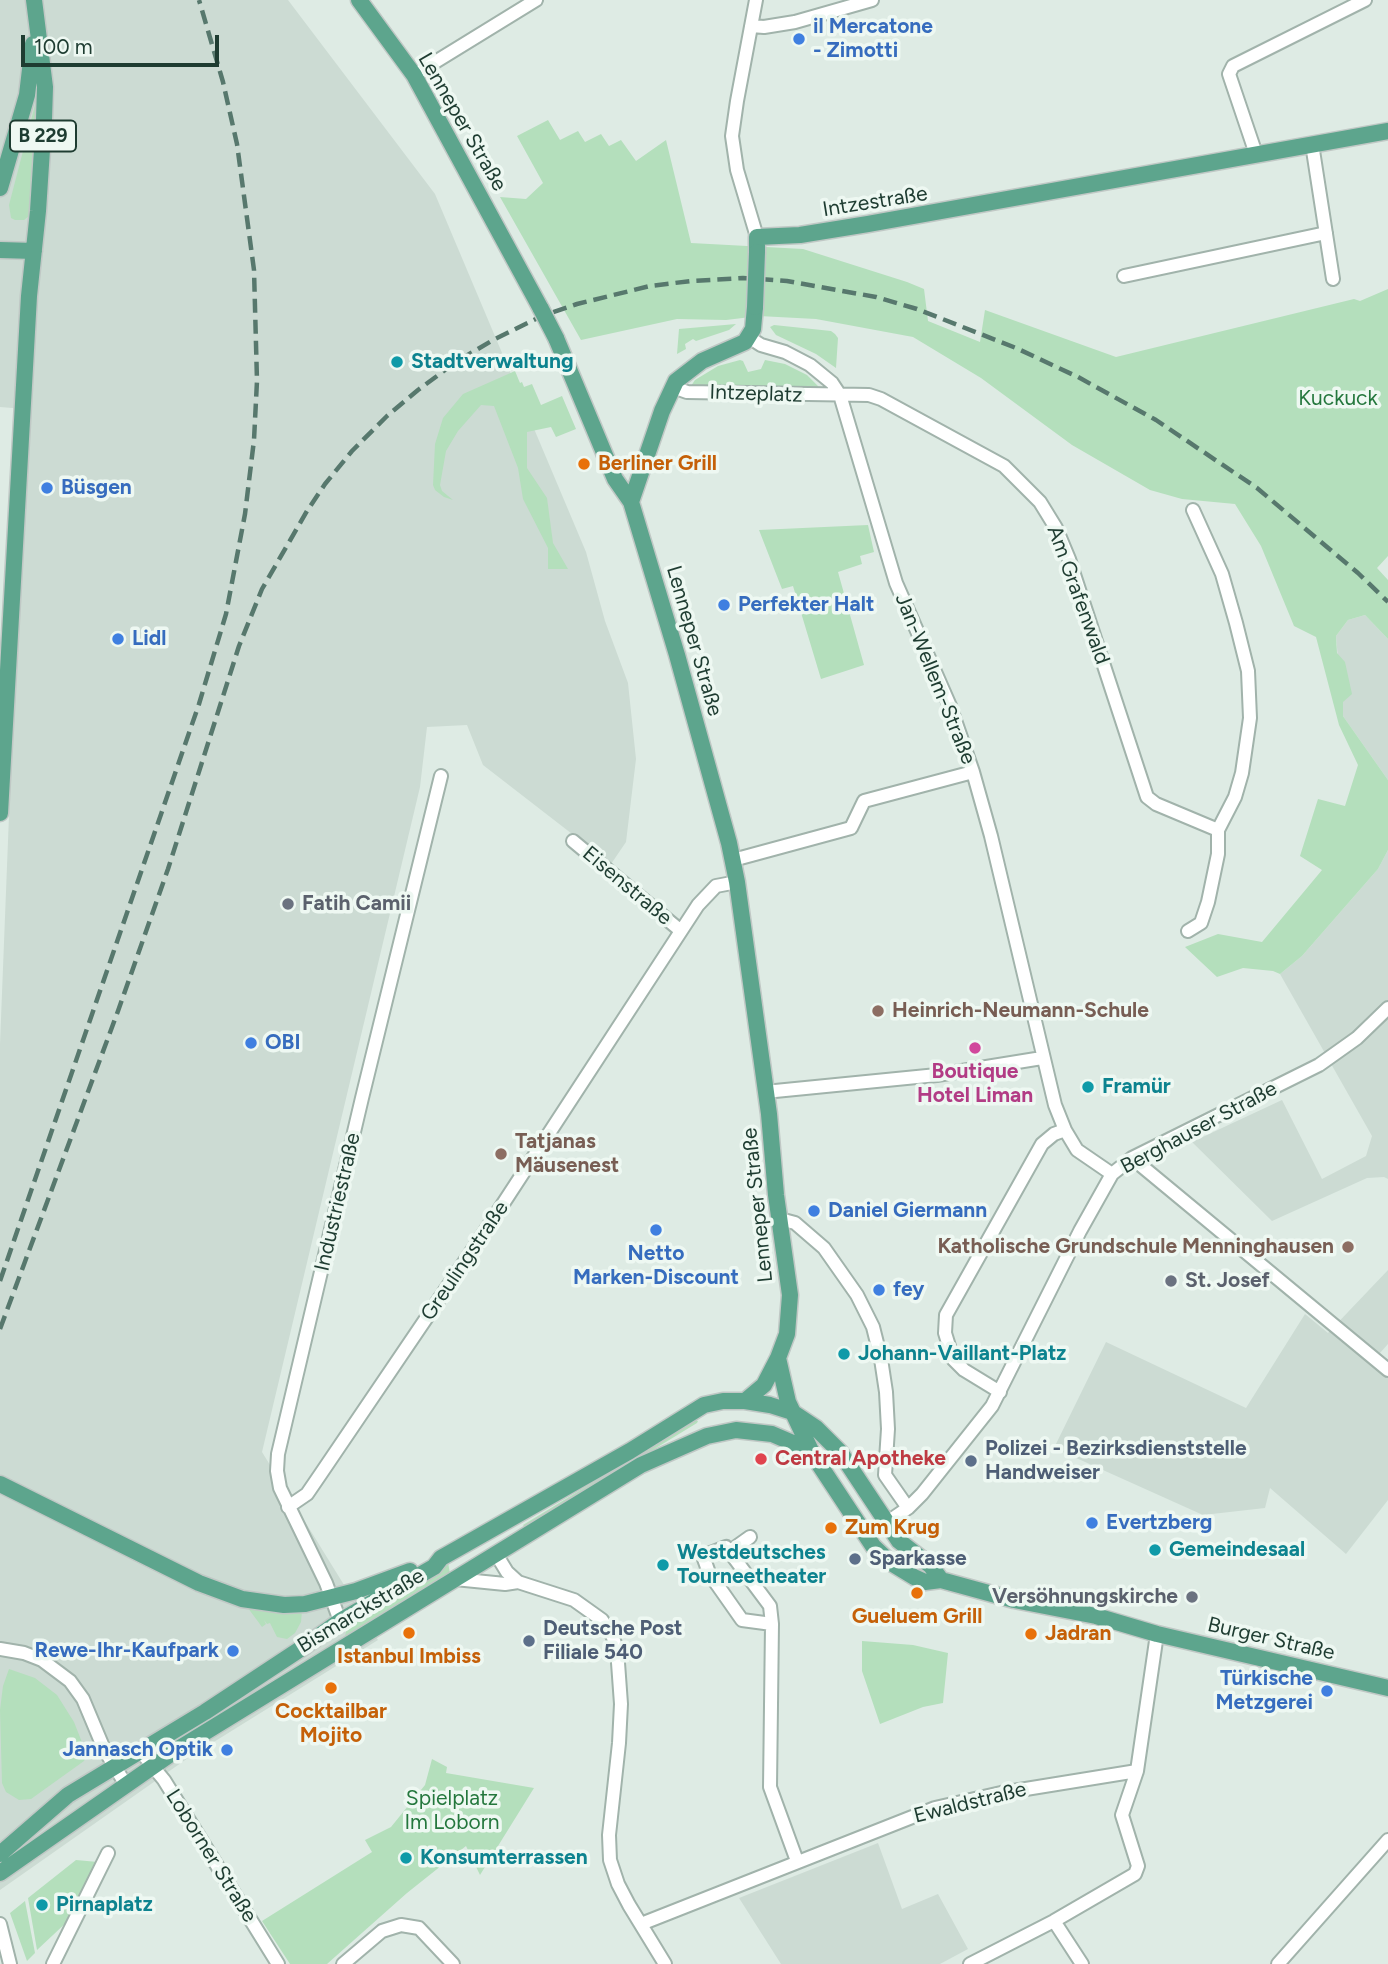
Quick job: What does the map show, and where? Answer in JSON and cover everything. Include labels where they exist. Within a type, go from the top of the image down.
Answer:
[{"type":"main road","name":"B 229","points":[[0,813],[29,296],[40,183],[45,86],[34,0]]},
{"type":"main road","name":"Lenneper Straße","points":[[359,0],[414,75],[541,309],[576,381],[615,479],[631,502],[677,655],[737,882],[769,1114],[790,1295],[789,1319],[778,1358],[764,1385],[745,1401]]},
{"type":"main road","name":"B 229","points":[[0,188],[27,96],[36,21]]},
{"type":"main road","name":"Intzestraße","points":[[757,245],[792,236],[1004,202],[1256,153],[1388,131]]},
{"type":"main road","points":[[631,502],[673,387],[691,367],[750,338],[754,329],[757,245]]},
{"type":"main road","points":[[0,250],[34,251]]},
{"type":"main road","name":"Lenneper Straße","points":[[778,1358],[783,1389]]},
{"type":"main road","name":"Burger Straße","points":[[783,1389],[813,1455],[865,1535],[883,1556],[903,1571],[925,1582],[941,1580],[1014,1600],[1108,1619],[1157,1634],[1388,1688]]},
{"type":"main road","name":"Bismarckstraße","points":[[0,1854],[68,1795],[305,1646],[340,1621],[434,1567],[441,1558],[631,1451],[704,1405],[723,1401],[745,1401],[769,1405]]},
{"type":"main road","name":"Burger Straße","points":[[769,1405],[792,1412],[816,1427],[840,1452],[904,1547],[931,1566],[941,1580]]},
{"type":"main road","name":"Bismarckstraße","points":[[0,1872],[153,1765],[642,1465],[707,1436],[736,1430],[764,1432]]},
{"type":"main road","name":"Burger Straße","points":[[764,1432],[793,1443],[813,1455]]},
{"type":"main road","points":[[0,1484],[199,1583],[253,1601],[295,1605],[333,1597],[387,1581],[441,1558]]},
{"type":"main road","points":[[832,1484],[845,1488],[867,1519],[881,1525],[886,1523]]},
{"type":"main road","points":[[484,1533],[496,1554]]},
{"type":"main road","points":[[303,1671],[314,1654],[338,1636],[340,1621]]},
{"type":"street","points":[[414,75],[536,0]]},
{"type":"street","points":[[756,0],[732,136],[737,170],[757,245]]},
{"type":"street","points":[[751,26],[780,25],[872,0]]},
{"type":"street","points":[[1256,153],[1229,75],[1233,66],[1365,0]]},
{"type":"street","points":[[1312,144],[1333,279]]},
{"type":"street","points":[[1124,276],[1326,233]]},
{"type":"street","name":"Jan-Wellem-Straße","points":[[750,338],[810,365],[832,383],[840,395],[896,583],[950,706],[973,772],[991,836],[1055,1105],[1065,1130],[1082,1155],[1112,1174]]},
{"type":"street","name":"Intzeplatz","points":[[673,387],[687,392],[840,395]]},
{"type":"street","name":"Am Grafenwald","points":[[840,395],[869,395],[881,399],[1004,466],[1040,502],[1056,527],[1069,559],[1147,797],[1156,804],[1217,830]]},
{"type":"street","points":[[1188,931],[1201,923],[1208,902],[1218,854],[1217,830],[1235,797],[1242,773],[1250,718],[1248,671],[1222,573],[1193,510]]},
{"type":"street","points":[[733,860],[851,828],[864,801],[973,772]]},
{"type":"street","name":"Industriestraße","points":[[340,1621],[333,1597],[288,1507],[278,1479],[280,1443],[441,776]]},
{"type":"street","name":"Eisenstraße","points":[[573,841],[681,931]]},
{"type":"street","name":"Greulingstraße","points":[[288,1507],[307,1493],[342,1443],[708,893],[716,886],[737,882]]},
{"type":"street","name":"Berghauser Straße","points":[[886,1523],[908,1508],[979,1424],[1000,1392],[1074,1242],[1112,1174],[1132,1158],[1319,1065],[1357,1038],[1388,1008]]},
{"type":"street","points":[[765,1092],[937,1075],[1042,1058]]},
{"type":"street","points":[[1000,1392],[964,1370],[953,1359],[945,1333],[946,1315],[1042,1144],[1065,1130]]},
{"type":"street","points":[[1132,1158],[1388,1370]]},
{"type":"street","points":[[780,1219],[795,1223],[824,1248],[849,1282],[866,1313],[878,1346],[886,1392],[888,1429],[885,1475],[908,1508]]},
{"type":"street","points":[[729,1552],[750,1537]]},
{"type":"street","points":[[772,1624],[742,1620],[709,1573],[703,1556],[726,1547],[770,1606],[772,1624],[770,1787],[797,1861]]},
{"type":"street","points":[[496,1554],[507,1572],[518,1582],[574,1600],[602,1620],[612,1635],[617,1649],[621,1704],[610,1860],[618,1884],[664,1964]]},
{"type":"street","points":[[455,1579],[505,1584],[518,1582]]},
{"type":"street","points":[[970,1964],[1054,1921],[1135,1874],[1138,1866],[1122,1815],[1137,1771],[1157,1634]]},
{"type":"street","points":[[0,1649],[24,1653],[42,1660],[70,1681],[83,1699],[114,1767],[126,1785]]},
{"type":"street","name":"Loborner Straße","points":[[140,1751],[153,1765],[278,1964]]},
{"type":"street","name":"Ewaldstraße","points":[[641,1924],[935,1808],[1012,1791],[1137,1771]]},
{"type":"street","points":[[1278,1964],[1388,1839]]},
{"type":"street","points":[[53,1964],[108,1853]]},
{"type":"street","points":[[1054,1921],[1082,1964]]},
{"type":"street","points":[[0,1924],[10,1964]]},
{"type":"street","points":[[343,1964],[382,1931],[401,1925],[419,1928],[449,1963]]},
{"type":"shaded area","points":[[0,0],[288,0],[435,194],[586,552],[605,621],[628,683],[636,759],[626,842],[609,867],[576,837],[483,765],[467,725],[427,727],[420,787],[262,1452],[378,1640],[188,1758],[0,1890],[0,1044],[25,409],[0,407]]},
{"type":"shaded area","points":[[1365,615],[1388,639],[1388,780],[1343,716],[1336,636],[1348,620]]},
{"type":"shaded area","points":[[1388,850],[1388,1179],[1367,1178],[1272,1221],[1192,1142],[1282,1100],[1322,1179],[1366,1156],[1372,1136],[1280,974],[1302,956],[1378,869]]},
{"type":"shaded area","points":[[1388,1270],[1388,1344],[1371,1363],[1388,1376],[1388,1500],[1346,1554],[1270,1488],[1265,1508],[1203,1515],[1054,1448],[1106,1342],[1246,1408],[1305,1314],[1328,1333]]},
{"type":"shaded area","points":[[878,1843],[902,1909],[938,1894],[968,1949],[940,1964],[781,1964],[739,1898]]},
{"type":"green space","points":[[35,105],[39,105],[38,124],[29,216],[24,220],[15,220],[11,218],[9,205]]},
{"type":"green space","name":"Kuckuck","points":[[548,120],[560,140],[578,131],[585,142],[601,134],[609,146],[621,140],[636,161],[666,140],[691,243],[803,249],[907,282],[924,289],[928,321],[980,342],[985,310],[1116,357],[1354,299],[1360,301],[1388,289],[1388,556],[1377,568],[1388,580],[1388,639],[1365,615],[1348,620],[1336,636],[1337,653],[1345,662],[1352,694],[1343,702],[1343,716],[1388,780],[1388,850],[1378,869],[1302,956],[1280,974],[1243,968],[1217,977],[1185,947],[1218,934],[1262,942],[1322,870],[1300,856],[1318,799],[1345,806],[1358,765],[1339,725],[1316,637],[1294,626],[1261,546],[1235,504],[1182,499],[1150,490],[1072,445],[981,378],[913,337],[816,319],[759,316],[726,320],[677,319],[581,340],[500,197],[526,199],[543,183],[517,136]]},
{"type":"green space","points":[[736,324],[729,330],[696,341],[693,339],[685,344],[686,349],[677,354],[679,329]]},
{"type":"green space","points":[[774,325],[831,331],[838,338],[836,368],[816,354],[776,335],[770,327]]},
{"type":"green space","points":[[740,360],[748,372],[761,369],[765,360],[785,364],[807,375],[820,388],[691,386],[695,380],[718,366]]},
{"type":"green space","points":[[515,371],[524,387],[532,384],[541,405],[562,396],[576,429],[556,437],[551,427],[527,432],[527,468],[547,498],[553,543],[568,569],[548,569],[548,548],[523,499],[518,468],[494,406],[481,405],[458,431],[446,451],[440,485],[442,491],[453,500],[444,497],[433,485],[435,444],[443,418],[463,394]]},
{"type":"green space","points":[[868,525],[874,552],[860,556],[862,564],[838,572],[864,665],[821,679],[793,586],[782,589],[759,530]]},
{"type":"green space","points":[[695,1420],[697,1423],[525,1528],[523,1525]]},
{"type":"green space","points":[[448,1562],[450,1574],[345,1636],[348,1624]]},
{"type":"green space","points":[[248,1608],[302,1611],[301,1622],[295,1633],[287,1639],[277,1637],[270,1623],[267,1624],[264,1620],[266,1624],[262,1627]]},
{"type":"green space","points":[[862,1641],[913,1645],[948,1653],[943,1703],[923,1707],[880,1724],[862,1671]]},
{"type":"green space","points":[[9,1669],[35,1678],[57,1695],[74,1722],[87,1755],[84,1761],[31,1799],[19,1800],[6,1792],[2,1783],[0,1710],[3,1686]]},
{"type":"green space","name":"Spielplatz Im Loborn","points":[[432,1759],[447,1767],[446,1773],[534,1788],[480,1875],[466,1846],[407,1893],[327,1964],[290,1964],[262,1921],[372,1852],[365,1840],[391,1827],[425,1785]]},
{"type":"green space","points":[[76,1860],[98,1862],[69,1920],[37,1950],[28,1898]]},
{"type":"green space","points":[[25,1901],[35,1953],[27,1961],[10,1913]]},
{"type":"railway","points":[[0,1281],[199,704],[226,614],[245,514],[254,440],[257,381],[254,270],[237,144],[223,82],[199,0]]},
{"type":"railway","points":[[0,1329],[118,1011],[168,869],[239,646],[262,589],[307,511],[352,451],[418,390],[456,362],[493,340],[542,316],[577,304],[650,286],[691,281],[743,278],[787,281],[876,297],[917,309],[1016,348],[1078,377],[1156,420],[1257,488],[1358,573],[1388,602]]},
{"type":"place","name":"il Mercatone - Zimotti","points":[[799,39]]},
{"type":"place","name":"Stadtverwaltung","points":[[397,362]]},
{"type":"place","name":"Berliner Grill","points":[[584,464]]},
{"type":"place","name":"Büsgen","points":[[47,488]]},
{"type":"place","name":"Perfekter Halt","points":[[724,605]]},
{"type":"place","name":"Lidl","points":[[118,639]]},
{"type":"place","name":"Fatih Camii","points":[[288,904]]},
{"type":"place","name":"Heinrich-Neumann-Schule","points":[[878,1011]]},
{"type":"place","name":"OBI","points":[[251,1043]]},
{"type":"place","name":"Boutique Hotel Liman","points":[[975,1048]]},
{"type":"place","name":"Framür","points":[[1088,1087]]},
{"type":"place","name":"Tatjanas Mäusenest","points":[[501,1154]]},
{"type":"place","name":"Daniel Giermann","points":[[814,1211]]},
{"type":"place","name":"Netto Marken-Discount","points":[[656,1230]]},
{"type":"place","name":"Katholische Grundschule Menninghausen","points":[[1348,1247]]},
{"type":"place","name":"St. Josef","points":[[1171,1281]]},
{"type":"place","name":"fey","points":[[879,1290]]},
{"type":"place","name":"Johann-Vaillant-Platz","points":[[844,1354]]},
{"type":"place","name":"Central Apotheke","points":[[761,1459]]},
{"type":"place","name":"Polizei - Bezirksdienststelle Handweiser","points":[[971,1461]]},
{"type":"place","name":"Evertzberg","points":[[1092,1523]]},
{"type":"place","name":"Zum Krug","points":[[831,1528]]},
{"type":"place","name":"Gemeindesaal","points":[[1155,1550]]},
{"type":"place","name":"Sparkasse","points":[[855,1559]]},
{"type":"place","name":"Westdeutsches Tourneetheater","points":[[663,1565]]},
{"type":"place","name":"Gueluem Grill","points":[[917,1593]]},
{"type":"place","name":"Versöhnungskirche","points":[[1192,1597]]},
{"type":"place","name":"Istanbul Imbiss","points":[[409,1633]]},
{"type":"place","name":"Jadran","points":[[1031,1634]]},
{"type":"place","name":"Deutsche Post Filiale 540","points":[[529,1641]]},
{"type":"place","name":"Rewe-Ihr-Kaufpark","points":[[233,1651]]},
{"type":"place","name":"Cocktailbar Mojito","points":[[331,1688]]},
{"type":"place","name":"Türkische Metzgerei","points":[[1327,1691]]},
{"type":"place","name":"Jannasch Optik","points":[[227,1750]]},
{"type":"place","name":"Konsumterrassen","points":[[406,1858]]},
{"type":"place","name":"Pirnaplatz","points":[[42,1905]]}]
